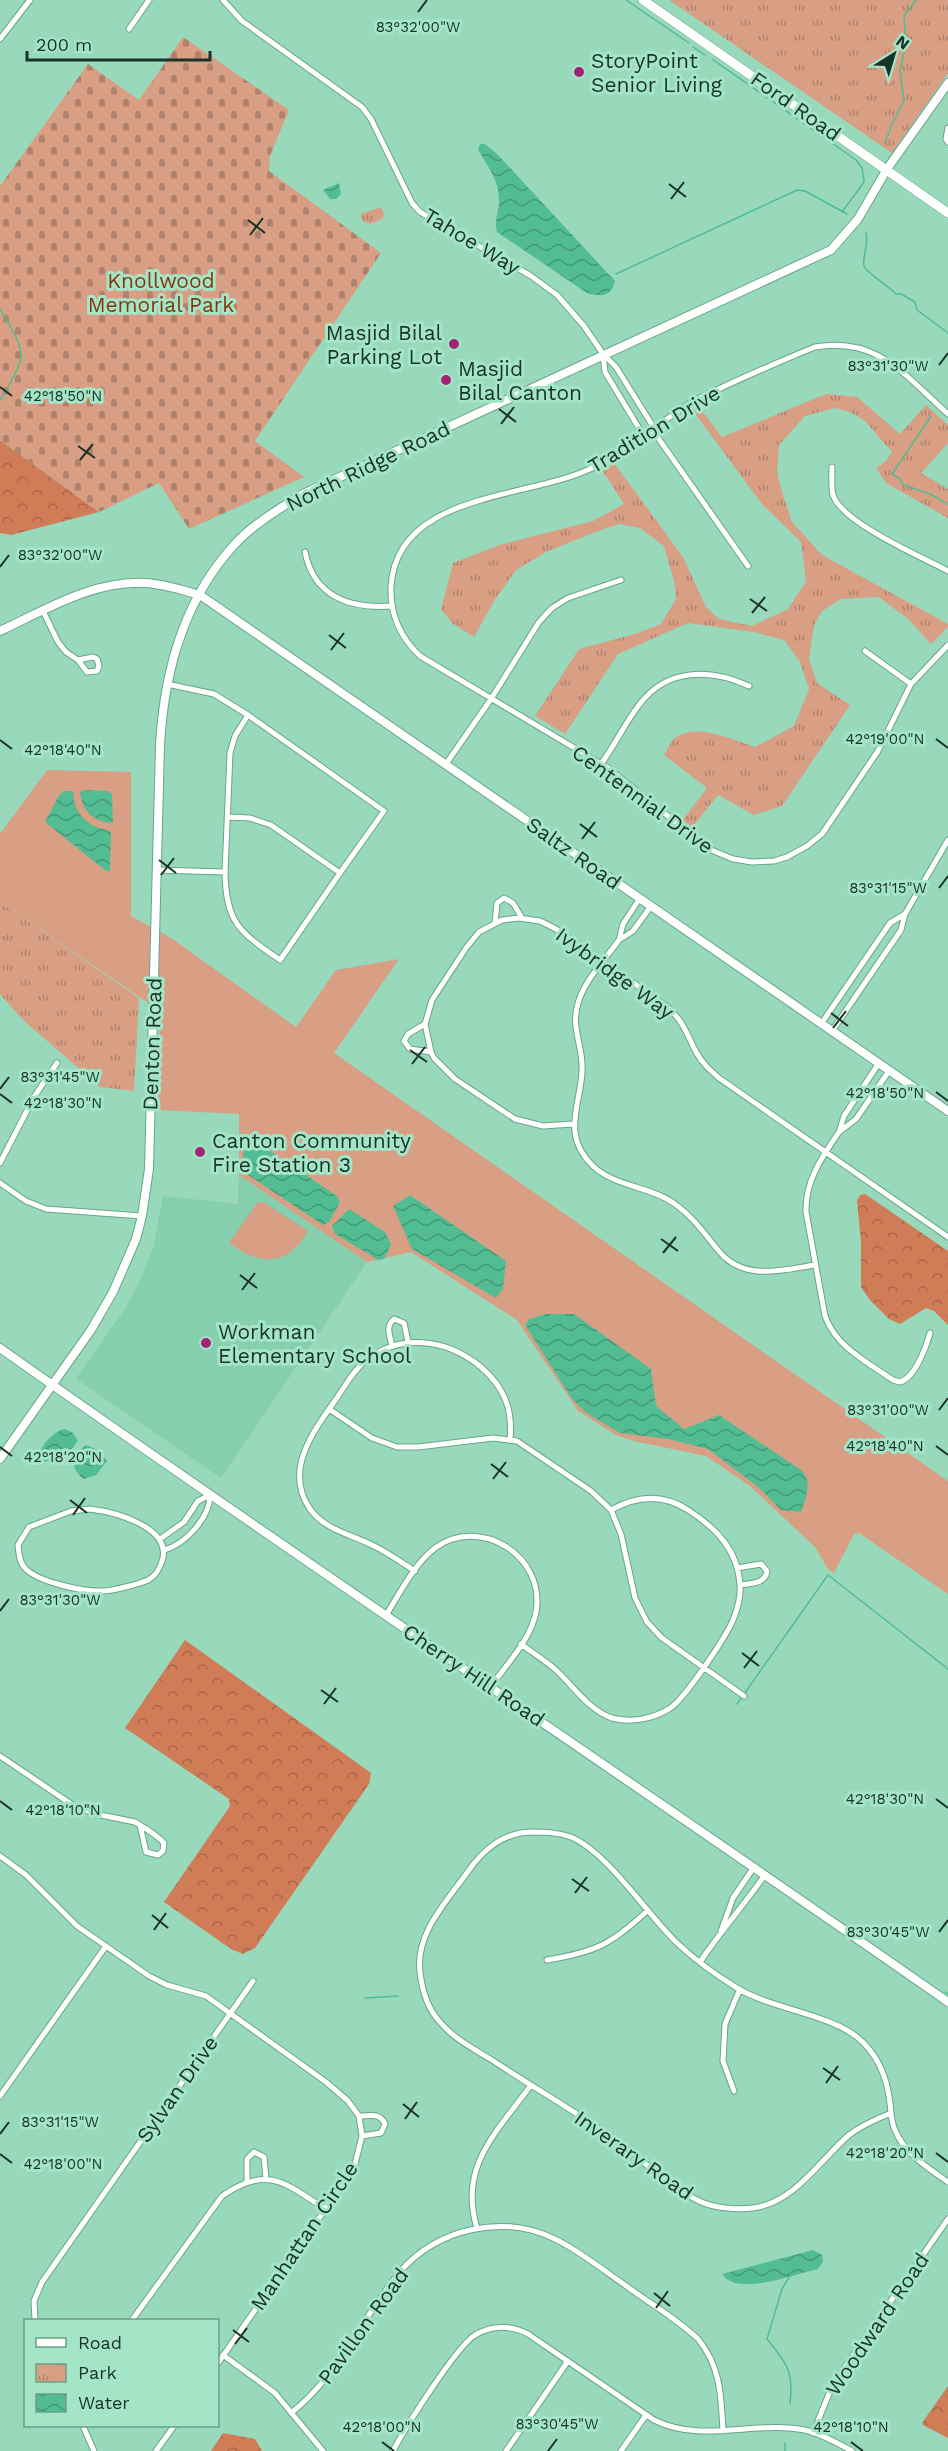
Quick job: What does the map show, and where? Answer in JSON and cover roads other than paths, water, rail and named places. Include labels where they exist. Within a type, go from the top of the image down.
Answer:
[{"type":"main road","name":"Ford Road","points":[[643,0],[948,213]]},
{"type":"street","points":[[0,39],[30,0]]},
{"type":"street","points":[[129,29],[150,0]]},
{"type":"street","name":"Tahoe Way","points":[[222,0],[242,21],[362,107],[371,119],[405,193],[420,212],[531,276],[557,295],[584,326],[603,354]]},
{"type":"street","name":"North Ridge Road","points":[[200,595],[216,568],[235,543],[301,495],[831,250],[858,219],[887,169],[948,83]]},
{"type":"street","points":[[947,140],[948,128]]},
{"type":"street","name":"Tradition Drive","points":[[491,699],[414,651],[397,623],[392,606],[392,579],[399,557],[410,540],[430,522],[479,500],[555,482],[581,473],[607,460],[692,401],[780,360],[815,347],[835,344],[871,351],[891,363],[948,414]]},
{"type":"street","points":[[603,354],[616,367],[652,430],[748,566]]},
{"type":"street","points":[[603,354],[605,372],[643,435]]},
{"type":"street","points":[[832,466],[833,494],[850,516],[865,527],[948,571]]},
{"type":"street","points":[[305,552],[314,581],[327,591],[357,605],[392,606]]},
{"type":"street","points":[[446,764],[491,699],[539,622],[552,608],[568,598],[621,580]]},
{"type":"street","points":[[0,631],[94,590],[132,583],[160,585],[200,595]]},
{"type":"street","name":"Denton Road","points":[[0,1459],[91,1330],[113,1292],[131,1253],[142,1216],[149,1169],[161,734],[167,684],[178,641],[200,595]]},
{"type":"street","name":"Saltz Road","points":[[200,595],[948,1111]]},
{"type":"street","points":[[43,611],[58,642],[66,652],[78,660]]},
{"type":"street","name":"Centennial Drive","points":[[491,699],[601,764],[715,852],[749,862],[774,861],[795,853],[822,834],[878,751],[911,684],[948,645]]},
{"type":"street","points":[[865,651],[911,684]]},
{"type":"street","points":[[601,764],[638,706],[649,694],[669,681],[690,674],[708,673],[724,676],[749,686]]},
{"type":"street","points":[[167,684],[214,694],[248,715],[384,811],[280,960],[247,936],[237,924],[227,901],[225,872],[230,753],[235,736],[248,715]]},
{"type":"street","points":[[228,817],[262,821],[340,873]]},
{"type":"street","points":[[832,1031],[901,930],[905,914],[948,840]]},
{"type":"street","points":[[157,870],[225,872]]},
{"type":"street","points":[[522,918],[513,903],[504,898],[497,903],[495,923],[479,932],[460,956],[433,997],[425,1024],[430,1052],[449,1074],[515,1119],[543,1126],[573,1124]]},
{"type":"street","points":[[619,940],[622,924],[640,898]]},
{"type":"street","points":[[651,906],[633,931],[619,940],[579,999],[574,1018],[582,1072],[573,1124],[580,1148],[595,1168],[611,1178],[652,1191],[673,1203],[696,1222],[721,1254],[732,1263],[753,1271],[765,1272],[815,1265]]},
{"type":"street","points":[[821,1024],[890,923],[905,914]]},
{"type":"street","name":"Ivybridge Way","points":[[495,923],[522,918],[540,921],[551,926],[603,962],[677,1015],[705,1065],[718,1078],[948,1237]]},
{"type":"street","points":[[873,949],[884,956]]},
{"type":"street","points":[[425,1024],[408,1034],[404,1041],[410,1049],[430,1052]]},
{"type":"street","points":[[0,1163],[34,1097],[57,1063]]},
{"type":"street","points":[[879,1063],[844,1116],[839,1132],[812,1177],[805,1200],[815,1265],[825,1316],[833,1334],[850,1350],[893,1380],[900,1382],[908,1378],[925,1351],[930,1333]]},
{"type":"street","points":[[839,1132],[856,1119],[890,1071]]},
{"type":"street","points":[[0,1183],[26,1201],[46,1209],[142,1216]]},
{"type":"street","points":[[392,1346],[388,1329],[389,1323],[394,1318],[404,1323],[408,1342]]},
{"type":"street","points":[[415,1570],[374,1546],[327,1526],[306,1501],[299,1476],[302,1456],[329,1409],[363,1362],[392,1346],[408,1342],[444,1346],[463,1355],[488,1373],[508,1402],[512,1421],[510,1439]]},
{"type":"street","name":"Cherry Hill Road","points":[[0,1348],[210,1495],[766,1874],[948,2002]]},
{"type":"street","points":[[329,1409],[372,1438],[397,1447],[418,1447],[493,1438],[510,1439],[533,1451],[591,1491],[611,1510],[621,1534],[635,1598],[644,1617],[662,1638],[744,1696]]},
{"type":"street","points":[[160,1539],[184,1522],[198,1501],[210,1495],[210,1506],[196,1526],[184,1540],[164,1550]]},
{"type":"street","points":[[521,1644],[556,1671],[594,1708],[610,1717],[625,1720],[640,1720],[671,1707],[703,1667],[733,1620],[740,1585],[737,1568],[726,1543],[717,1532],[681,1506],[660,1499],[643,1498],[627,1501],[611,1510]]},
{"type":"street","points":[[90,1509],[110,1512],[131,1520],[160,1539],[164,1550],[157,1572],[148,1580],[104,1592],[59,1584],[32,1574],[24,1567],[18,1545],[29,1527],[71,1511],[90,1509]]},
{"type":"street","points":[[386,1615],[415,1570],[433,1550],[458,1538],[471,1536],[485,1538],[510,1548],[528,1568],[537,1593],[535,1615],[521,1644],[491,1686]]},
{"type":"street","points":[[737,1568],[761,1564],[767,1570],[766,1577],[761,1582],[740,1585]]},
{"type":"street","points":[[0,1756],[78,1808],[140,1825],[164,1843],[163,1851],[158,1855],[146,1852],[140,1825]]},
{"type":"street","name":"Inverary Road","points":[[648,1910],[593,1850],[571,1837],[549,1832],[523,1832],[501,1839],[482,1852],[431,1923],[422,1944],[419,1966],[422,1988],[431,2011],[452,2035],[609,2135],[682,2192],[703,2203],[726,2208],[754,2208],[776,2202],[799,2185],[851,2134],[870,2121],[891,2113]]},
{"type":"street","name":"Manhattan Circle","points":[[0,1856],[26,1875],[77,1926],[150,1976],[167,1985],[206,1996],[327,2082],[348,2101],[358,2116],[362,2136],[354,2168],[219,2361]]},
{"type":"street","points":[[720,1932],[733,1898],[754,1866]]},
{"type":"street","points":[[700,1962],[720,1932],[742,1908],[766,1874]]},
{"type":"street","points":[[547,1960],[581,1954],[602,1946],[622,1934],[648,1910],[677,1942],[700,1962],[740,1989],[785,2009],[836,2025],[857,2037],[875,2057],[887,2080],[895,2130],[909,2151],[948,2182]]},
{"type":"street","points":[[0,2096],[106,1946]]},
{"type":"street","name":"Sylvan Drive","points":[[34,2319],[34,2301],[42,2282],[253,1981]]},
{"type":"street","points":[[735,2091],[723,2061],[725,2024],[740,1989]]},
{"type":"street","points":[[477,2228],[471,2199],[475,2171],[484,2151],[531,2085]]},
{"type":"street","points":[[358,2116],[377,2115],[385,2124],[381,2133],[362,2136]]},
{"type":"street","points":[[247,2181],[247,2159],[254,2152],[264,2157],[266,2179]]},
{"type":"street","points":[[133,2319],[222,2196],[247,2181],[266,2179],[289,2185],[325,2209]]},
{"type":"street","name":"Woodward Road","points":[[813,2433],[832,2384],[948,2219]]},
{"type":"street","name":"Pavillon Road","points":[[291,2413],[320,2385],[407,2264],[440,2240],[477,2228],[518,2228],[556,2239],[689,2330],[706,2348],[717,2370],[721,2387],[723,2431]]},
{"type":"street","points":[[393,2451],[412,2419],[467,2342],[485,2330],[497,2327],[523,2331],[661,2424],[698,2432],[787,2428],[813,2433],[852,2451]]},
{"type":"street","points":[[223,2355],[267,2386],[323,2451]]},
{"type":"street","points":[[506,2451],[568,2361]]},
{"type":"street","points":[[621,2451],[646,2415]]},
{"type":"street","points":[[82,2427],[94,2451]]},
{"type":"street","points":[[156,2451],[173,2427]]},
{"type":"water","points":[[480,144],[485,144],[497,154],[615,281],[608,293],[597,295],[587,293],[497,232],[498,188],[478,150]]},
{"type":"water","points":[[339,183],[341,194],[336,199],[330,199],[323,190]]},
{"type":"water","points":[[84,790],[108,791],[112,794],[113,823],[100,821],[90,815],[81,799],[80,792]]},
{"type":"water","points":[[63,791],[73,791],[76,807],[84,819],[111,831],[110,871],[106,871],[45,822]]},
{"type":"water","points":[[257,1142],[337,1196],[340,1202],[329,1222],[323,1225],[245,1173],[243,1154],[247,1144]]},
{"type":"water","points":[[410,1195],[506,1261],[503,1289],[496,1298],[412,1249],[393,1206]]},
{"type":"water","points":[[349,1209],[385,1232],[391,1245],[384,1259],[378,1260],[335,1234],[332,1226]]},
{"type":"water","points":[[546,1314],[574,1314],[651,1369],[656,1406],[684,1429],[719,1415],[801,1470],[808,1485],[801,1512],[781,1510],[758,1487],[708,1449],[668,1439],[620,1433],[585,1412],[572,1399],[525,1325],[529,1319]]},
{"type":"water","points":[[65,1429],[73,1433],[78,1441],[63,1459],[40,1462],[39,1457],[43,1446],[55,1433]]},
{"type":"water","points":[[86,1445],[98,1450],[107,1461],[96,1475],[84,1479],[76,1471],[74,1462],[78,1453]]},
{"type":"water","points":[[813,2250],[822,2255],[823,2262],[818,2269],[790,2277],[763,2283],[738,2284],[722,2274]]},
{"type":"waterway","points":[[626,0],[689,43]]},
{"type":"waterway","points":[[885,143],[904,101],[900,71],[906,43],[904,16],[916,0]]},
{"type":"waterway","points":[[693,47],[705,55]]},
{"type":"waterway","points":[[712,59],[856,160],[862,168],[864,181]]},
{"type":"waterway","points":[[842,212],[864,182]]},
{"type":"waterway","points":[[616,274],[797,190],[805,191],[847,214]]},
{"type":"waterway","points":[[866,233],[865,268],[896,294],[901,294],[915,302],[917,310],[948,333]]},
{"type":"waterway","points":[[0,309],[15,335],[21,356],[16,372],[0,401]]},
{"type":"waterway","points":[[931,416],[892,474],[900,479],[903,485],[930,494],[948,504]]},
{"type":"waterway","points":[[737,1704],[828,1575],[948,1669]]},
{"type":"waterway","points":[[365,1998],[398,1996]]},
{"type":"waterway","points":[[790,2404],[791,2384],[788,2369],[767,2339],[782,2289],[791,2274]]},
{"type":"waterway","points":[[785,2443],[785,2451]]},
{"type":"place","name":"StoryPoint Senior Living","points":[[579,72]]},
{"type":"place","name":"Masjid Bilal Parking Lot","points":[[454,344]]},
{"type":"place","name":"Masjid Bilal Canton","points":[[446,380]]},
{"type":"place","name":"Canton Community Fire Station 3","points":[[200,1152]]},
{"type":"place","name":"Workman Elementary School","points":[[206,1343]]},
{"type":"park label","name":"Knollwood Memorial Park","points":[[161,292]]}]
